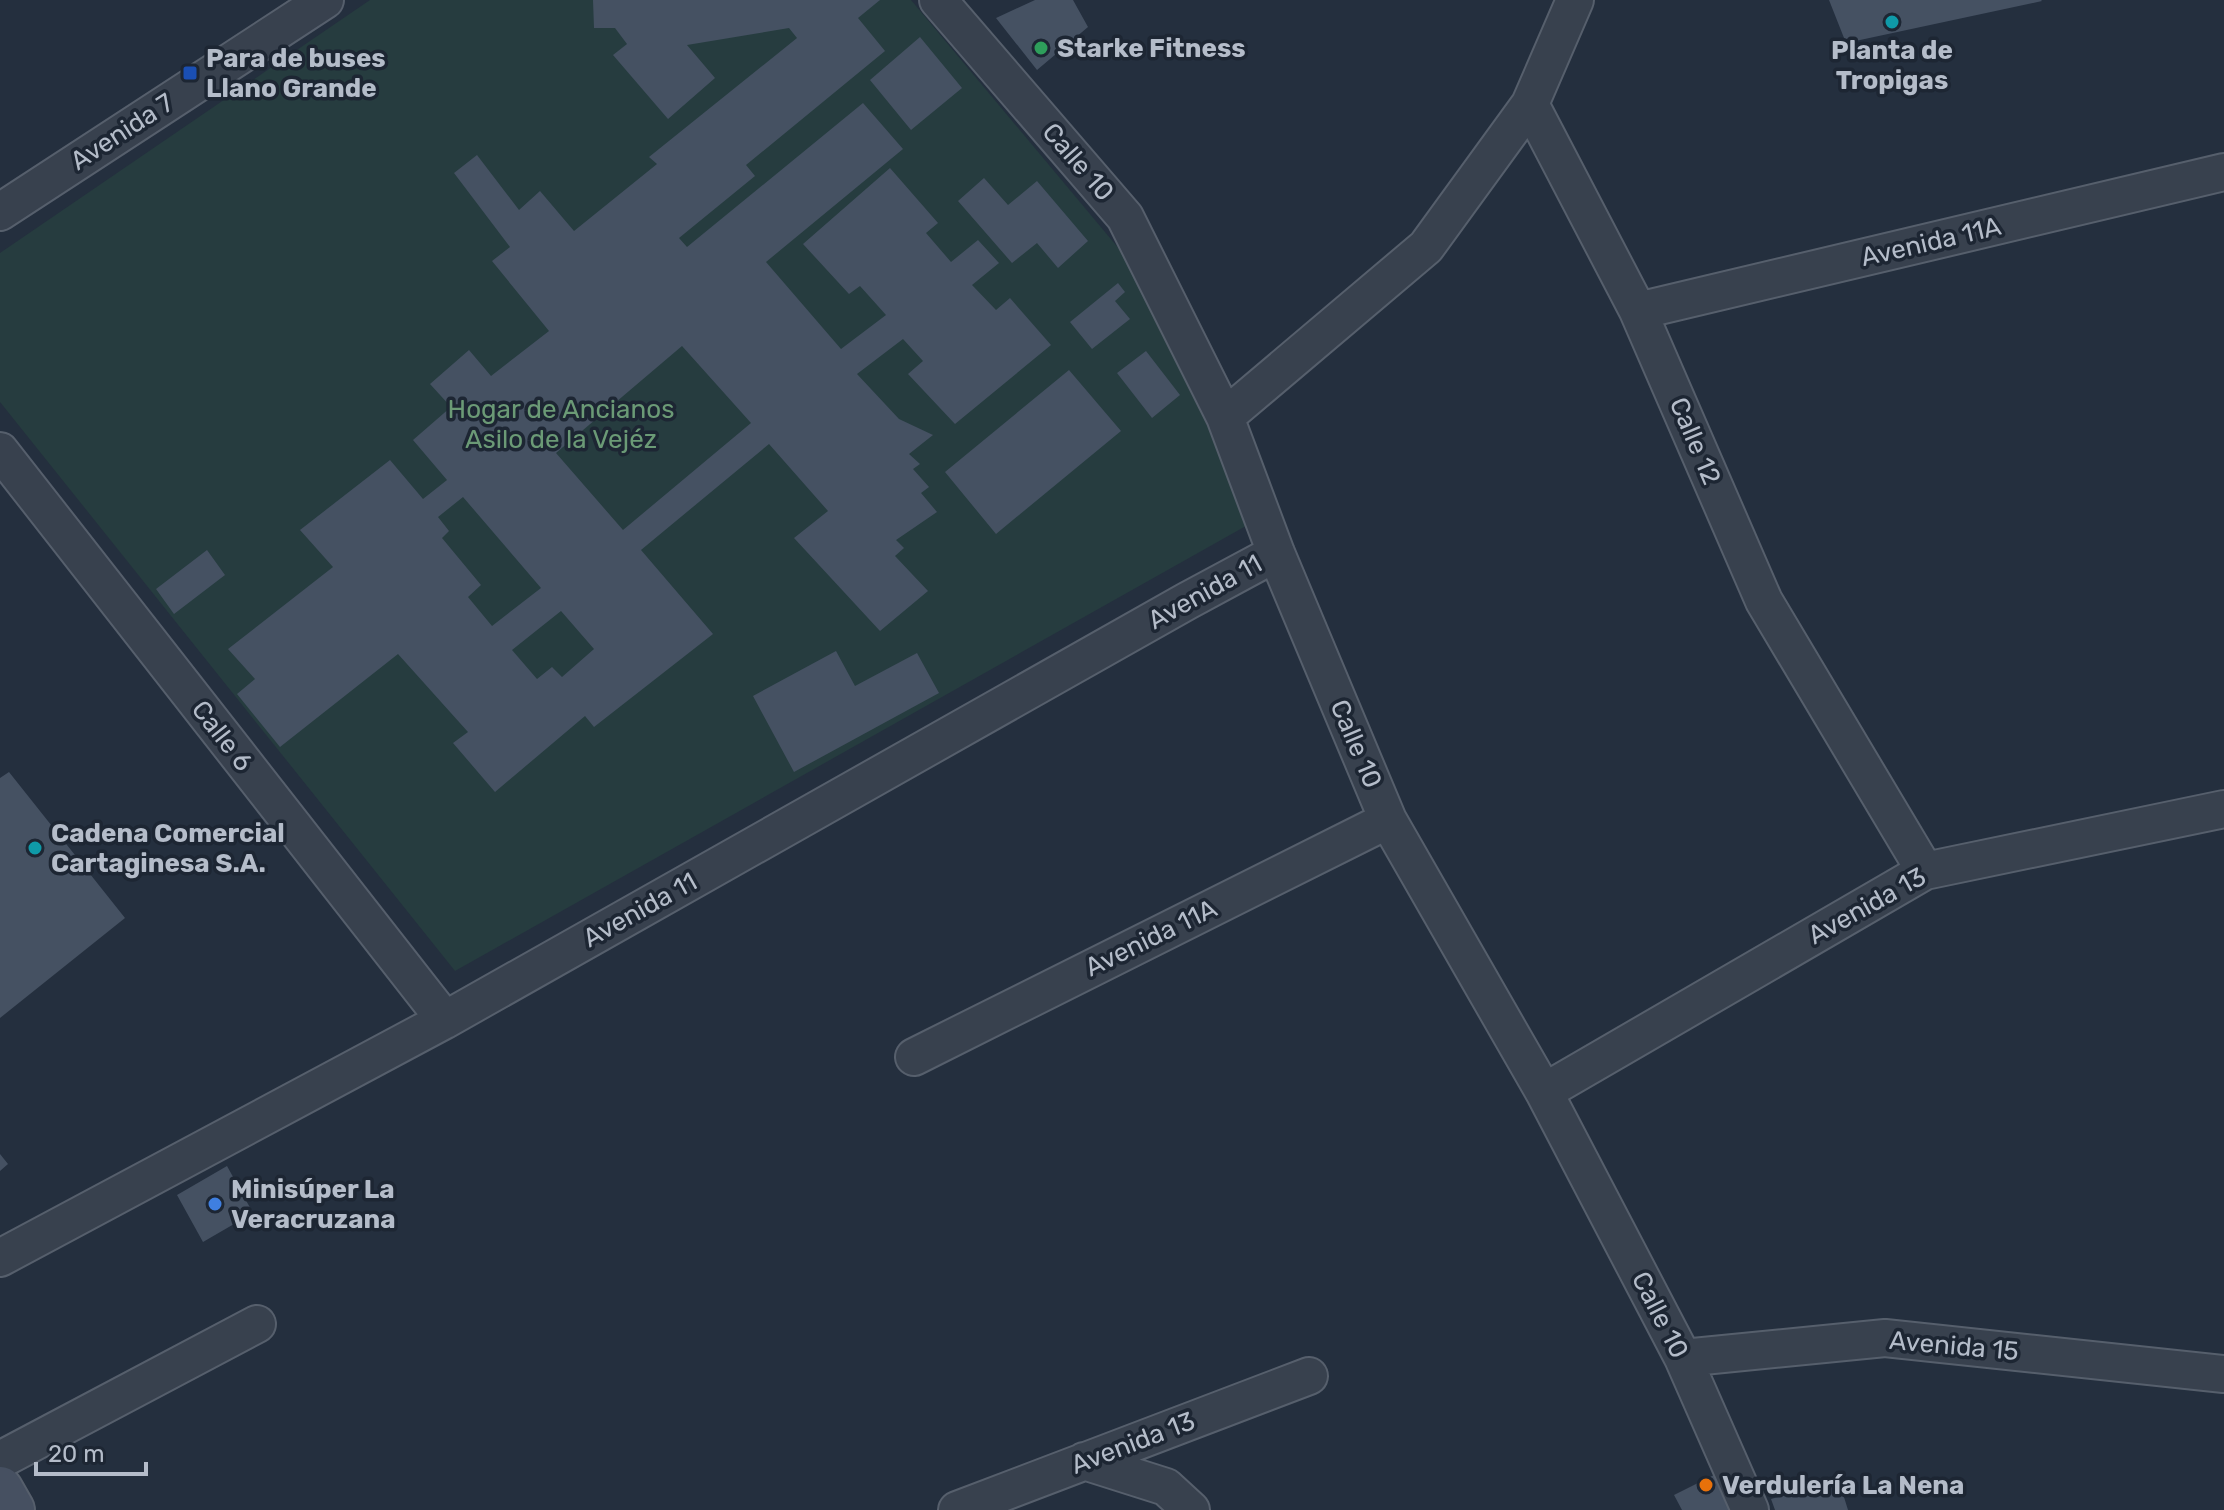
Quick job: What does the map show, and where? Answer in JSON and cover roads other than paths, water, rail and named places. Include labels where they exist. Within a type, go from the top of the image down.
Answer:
[{"type":"street","name":"Avenida 7","points":[[0,212],[325,0]]},
{"type":"street","name":"Calle 10","points":[[938,0],[1125,217],[1225,417],[1276,553],[1388,820],[1544,1092],[1683,1358],[1750,1510]]},
{"type":"street","points":[[1225,417],[1426,247],[1530,104],[1575,0]]},
{"type":"street","name":"Calle 12","points":[[1530,104],[1638,311],[1764,601],[1925,871]]},
{"type":"street","name":"Avenida 11A","points":[[1638,311],[2224,172]]},
{"type":"street","name":"Calle 6","points":[[0,451],[445,1020]]},
{"type":"street","name":"Avenida 11","points":[[0,1258],[445,1020],[1276,553]]},
{"type":"street","name":"Avenida 13","points":[[1544,1092],[1925,871],[2224,809]]},
{"type":"street","name":"Avenida 11A","points":[[914,1057],[1388,820]]},
{"type":"street","points":[[0,1460],[257,1324]]},
{"type":"street","name":"Avenida 15","points":[[1683,1358],[1885,1338],[2224,1374]]},
{"type":"street","name":"Avenida 13","points":[[957,1510],[996,1504],[1084,1461],[1309,1376]]},
{"type":"street","points":[[1084,1461],[1166,1487],[1191,1510]]},
{"type":"street","points":[[0,1489],[12,1510]]},
{"type":"place","name":"Planta de Tropigas","points":[[1892,22]]},
{"type":"place","name":"Starke Fitness","points":[[1041,48]]},
{"type":"place","name":"Para de buses Llano Grande","points":[[190,73]]},
{"type":"place","name":"Cadena Comercial Cartaginesa S.A.","points":[[35,848]]},
{"type":"place","name":"Minisúper La Veracruzana","points":[[215,1204]]},
{"type":"place","name":"Verdulería La Nena","points":[[1706,1485]]},
{"type":"park label","name":"Hogar de Ancianos Asilo de la Vejéz","points":[[561,424]]}]
